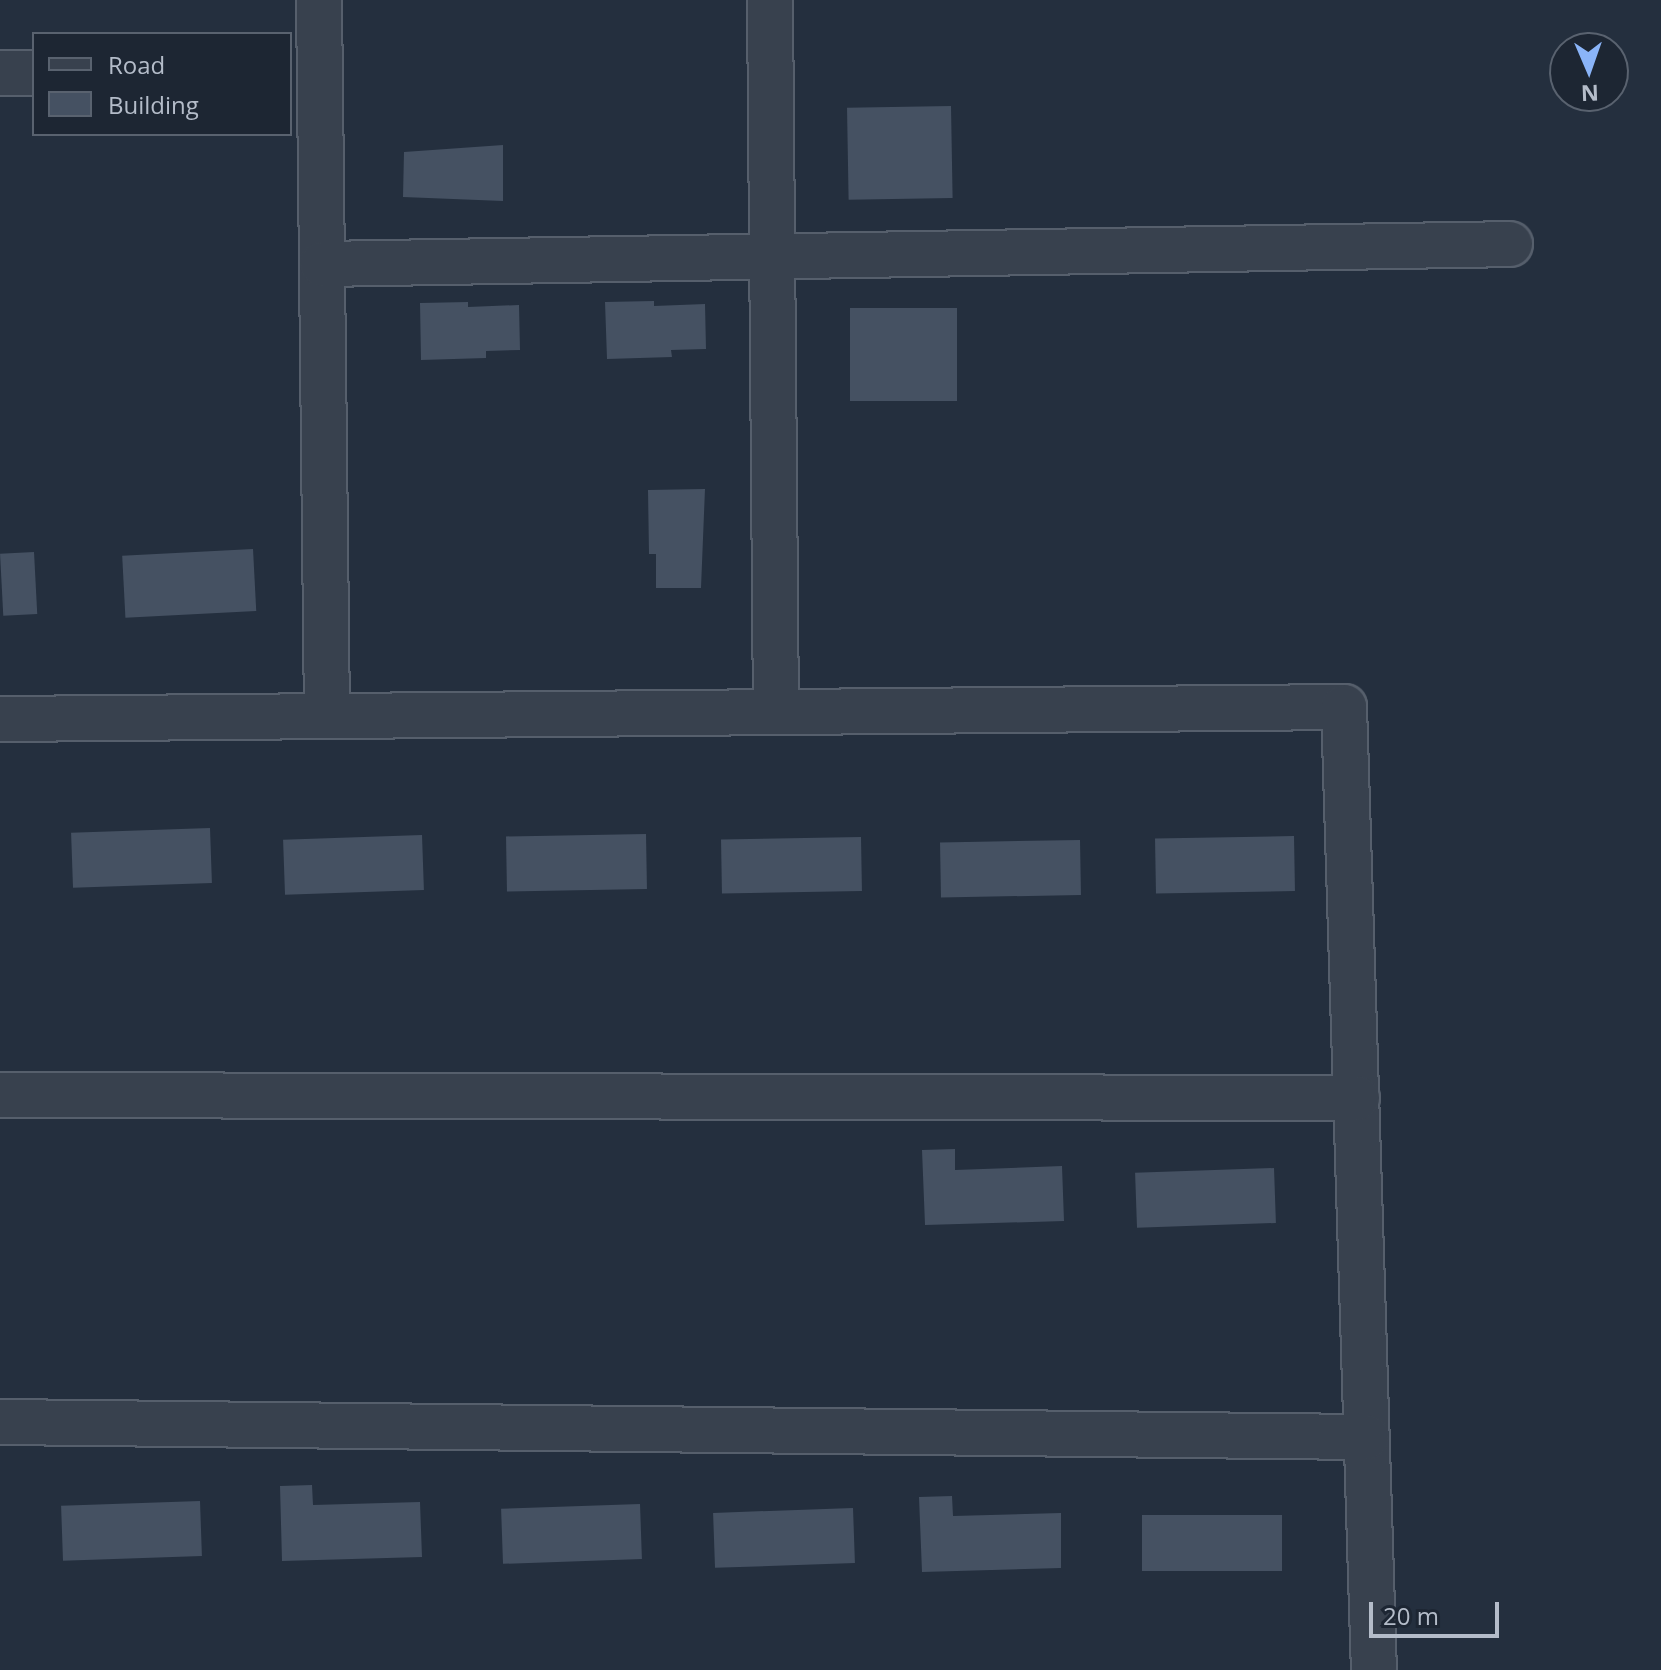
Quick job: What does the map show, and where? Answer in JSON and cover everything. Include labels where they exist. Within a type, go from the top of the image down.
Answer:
[{"type":"street","points":[[319,0],[305,72],[322,264],[327,716]]},
{"type":"street","points":[[770,0],[776,712]]},
{"type":"street","points":[[0,73],[32,73]]},
{"type":"street","points":[[322,264],[1510,244]]},
{"type":"street","points":[[0,719],[1344,707],[1374,1670]]},
{"type":"street","points":[[0,1095],[1357,1098]]},
{"type":"street","points":[[0,1422],[1367,1437]]},
{"type":"building","points":[[951,106],[953,198],[849,200],[847,108]]},
{"type":"building","points":[[503,145],[503,201],[403,197],[404,152]]},
{"type":"building","points":[[654,301],[654,306],[705,304],[706,349],[671,350],[672,357],[607,359],[605,302]]},
{"type":"building","points":[[468,302],[468,307],[519,305],[520,350],[486,351],[486,358],[421,360],[420,303]]},
{"type":"building","points":[[850,308],[957,308],[957,401],[850,401]]},
{"type":"building","points":[[705,489],[701,588],[656,588],[656,554],[649,554],[648,490]]},
{"type":"building","points":[[253,549],[256,611],[125,618],[122,556]]},
{"type":"building","points":[[34,552],[37,614],[3,616],[0,554]]},
{"type":"building","points":[[210,828],[212,883],[73,888],[71,833]]},
{"type":"building","points":[[646,834],[647,889],[507,891],[506,836]]},
{"type":"building","points":[[422,835],[424,890],[285,895],[283,840]]},
{"type":"building","points":[[1294,836],[1295,891],[1156,893],[1155,838]]},
{"type":"building","points":[[861,837],[862,891],[722,893],[721,839]]},
{"type":"building","points":[[1080,840],[1081,895],[941,897],[940,842]]},
{"type":"building","points":[[955,1149],[955,1170],[1062,1166],[1064,1221],[925,1225],[922,1150]]},
{"type":"building","points":[[1274,1168],[1276,1223],[1137,1228],[1135,1173]]},
{"type":"building","points":[[312,1485],[313,1505],[420,1502],[422,1557],[282,1561],[280,1486]]},
{"type":"building","points":[[952,1496],[953,1516],[1061,1513],[1061,1568],[922,1572],[919,1497]]},
{"type":"building","points":[[200,1501],[202,1556],[63,1561],[61,1506]]},
{"type":"building","points":[[640,1504],[642,1559],[503,1564],[501,1509]]},
{"type":"building","points":[[853,1508],[855,1563],[715,1568],[713,1513]]},
{"type":"building","points":[[1142,1515],[1282,1515],[1282,1571],[1142,1571]]}]
